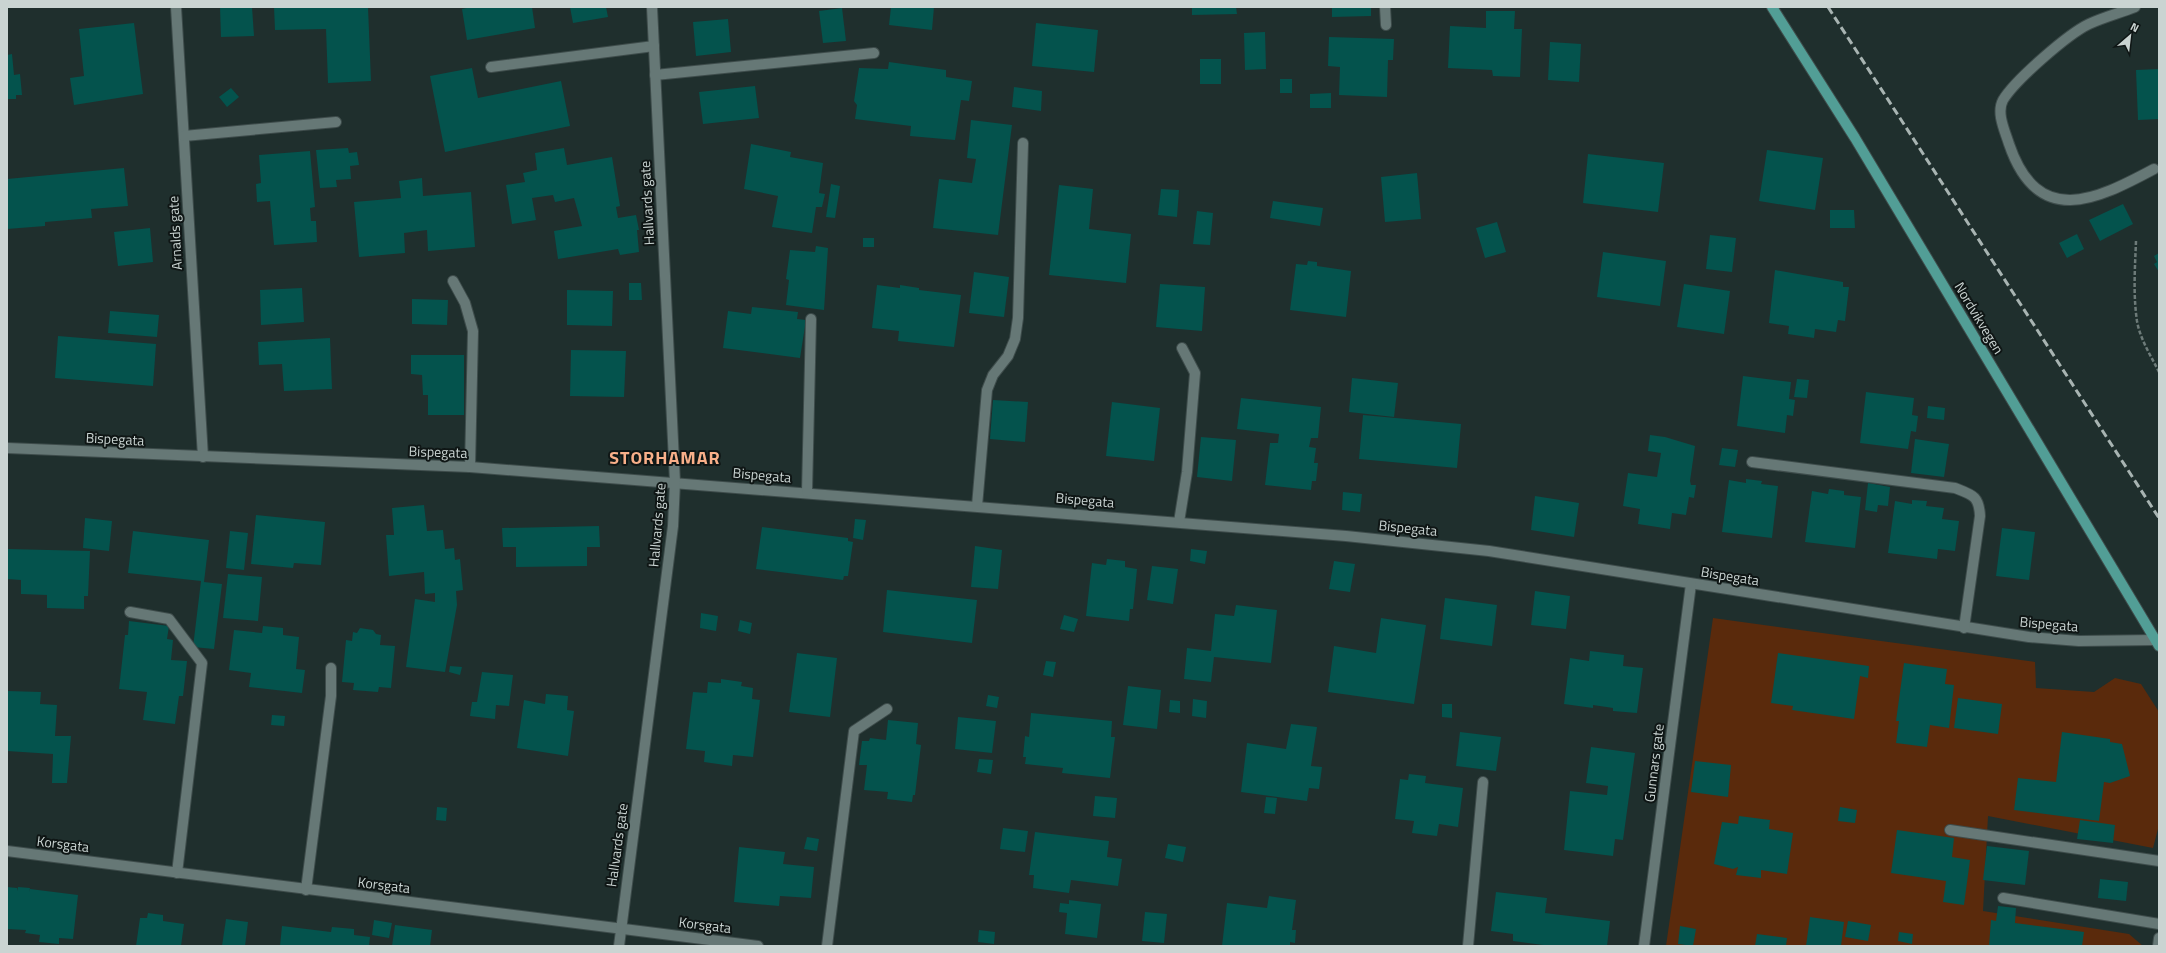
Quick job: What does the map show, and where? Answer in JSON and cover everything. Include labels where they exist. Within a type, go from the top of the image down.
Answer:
[{"type":"main road","name":"Nordvikvegen","points":[[1772,7],[1855,138],[2157,643]]},
{"type":"street","name":"Arnalds gate","points":[[176,7],[203,458]]},
{"type":"street","name":"Hallvards gate","points":[[619,946],[673,526],[675,482],[652,7]]},
{"type":"street","points":[[1385,7],[1386,25]]},
{"type":"street","points":[[2135,7],[2089,24],[2065,40],[2018,83],[2003,100],[2000,114],[2010,147],[2024,174],[2037,189],[2046,195],[2060,200],[2086,199],[2100,196],[2154,169]]},
{"type":"street","points":[[490,67],[654,46]]},
{"type":"street","points":[[655,75],[874,53]]},
{"type":"street","points":[[184,136],[336,122]]},
{"type":"street","points":[[977,506],[987,390],[993,375],[1008,356],[1015,339],[1018,318],[1023,143]]},
{"type":"street","points":[[453,281],[466,303],[472,331],[470,467]]},
{"type":"street","points":[[807,492],[811,319]]},
{"type":"street","points":[[1179,522],[1187,472],[1194,373],[1182,348]]},
{"type":"street","name":"Bispegata","points":[[7,448],[203,458],[470,467],[807,492],[1346,536],[1489,551],[1964,628],[2029,637],[2080,641],[2157,643]]},
{"type":"street","points":[[1752,462],[1955,488],[1972,495],[1979,503],[1980,516],[1964,628]]},
{"type":"street","name":"Gunnars gate","points":[[1644,946],[1691,584]]},
{"type":"street","points":[[130,612],[169,619],[202,663],[177,873]]},
{"type":"street","points":[[306,890],[331,696],[331,668]]},
{"type":"street","points":[[827,946],[854,731],[887,709]]},
{"type":"street","points":[[1468,946],[1483,782]]},
{"type":"street","points":[[1950,830],[2159,861]]},
{"type":"street","name":"Korsgata","points":[[7,851],[758,946]]},
{"type":"street","points":[[2003,898],[2159,924]]},
{"type":"street","points":[[2158,946],[2159,938]]},
{"type":"path","points":[[2136,241],[2134,280],[2137,322],[2144,343],[2159,372]]},
{"type":"shaded area","points":[[1713,618],[2035,662],[2036,688],[2094,692],[2115,678],[2141,684],[2159,712],[2159,825],[2153,848],[1988,816],[1983,911],[2129,934],[2143,946],[1666,946]]},
{"type":"building","points":[[220,7],[252,7],[254,36],[221,37]]},
{"type":"building","points":[[274,7],[368,7],[371,81],[328,83],[326,29],[275,30]]},
{"type":"building","points":[[471,7],[532,7],[535,28],[467,40],[462,9]]},
{"type":"building","points":[[570,7],[606,7],[608,17],[573,23]]},
{"type":"building","points":[[891,7],[934,7],[932,30],[889,25]]},
{"type":"building","points":[[1192,7],[1236,7],[1237,14],[1192,15]]},
{"type":"building","points":[[1332,7],[1371,7],[1371,16],[1332,17]]},
{"type":"building","points":[[842,8],[846,41],[823,43],[819,11]]},
{"type":"building","points":[[1486,11],[1515,11],[1514,29],[1522,29],[1520,77],[1493,76],[1492,70],[1448,68],[1450,26],[1486,28]]},
{"type":"building","points":[[728,19],[731,52],[696,56],[693,22]]},
{"type":"building","points":[[134,23],[143,94],[74,105],[70,78],[84,76],[79,29]]},
{"type":"building","points":[[1036,23],[1098,30],[1094,72],[1032,66]]},
{"type":"building","points":[[1265,32],[1266,69],[1245,70],[1244,33]]},
{"type":"building","points":[[1329,37],[1394,39],[1393,60],[1388,60],[1387,97],[1339,95],[1340,67],[1328,66]]},
{"type":"building","points":[[1550,42],[1581,44],[1579,82],[1548,80]]},
{"type":"building","points":[[12,54],[14,75],[20,74],[22,95],[16,95],[16,99],[7,99],[7,55]]},
{"type":"building","points":[[1200,59],[1221,59],[1221,84],[1200,84]]},
{"type":"building","points":[[889,62],[946,70],[946,77],[972,81],[969,101],[961,100],[955,140],[910,136],[911,126],[855,119],[857,105],[854,101],[859,68],[888,69]]},
{"type":"building","points":[[472,68],[478,98],[561,81],[570,126],[445,152],[430,76]]},
{"type":"building","points":[[2159,69],[2159,119],[2138,120],[2136,70]]},
{"type":"building","points":[[1280,79],[1292,79],[1292,93],[1280,93]]},
{"type":"building","points":[[755,86],[759,118],[703,124],[699,92]]},
{"type":"building","points":[[1014,87],[1042,91],[1041,111],[1012,107]]},
{"type":"building","points":[[231,88],[239,97],[227,107],[219,97]]},
{"type":"building","points":[[1331,93],[1331,108],[1310,108],[1310,94]]},
{"type":"building","points":[[971,120],[1012,125],[998,235],[933,228],[939,179],[972,183],[976,159],[967,158]]},
{"type":"building","points":[[751,144],[791,152],[790,157],[823,163],[819,193],[825,194],[822,207],[816,207],[812,233],[772,227],[778,196],[744,189]]},
{"type":"building","points":[[348,148],[349,153],[357,152],[359,165],[350,166],[351,179],[336,180],[337,187],[320,188],[316,150]]},
{"type":"building","points":[[564,148],[567,165],[612,157],[620,206],[616,207],[618,218],[636,215],[639,230],[637,230],[639,252],[620,255],[618,249],[558,259],[554,231],[582,226],[574,198],[555,202],[553,195],[532,198],[536,220],[512,224],[506,185],[525,182],[523,173],[537,170],[535,153]]},
{"type":"building","points":[[1767,150],[1823,158],[1815,210],[1759,201]]},
{"type":"building","points":[[310,151],[315,207],[310,208],[311,221],[316,221],[317,242],[274,245],[270,201],[257,202],[256,184],[261,183],[259,155]]},
{"type":"building","points":[[1588,154],[1664,163],[1658,212],[1583,203]]},
{"type":"building","points":[[124,168],[128,206],[91,209],[92,218],[45,222],[45,226],[7,229],[7,179]]},
{"type":"building","points":[[1417,173],[1421,219],[1385,222],[1381,177]]},
{"type":"building","points":[[422,178],[423,196],[471,192],[475,247],[428,251],[427,230],[404,233],[405,253],[359,257],[354,202],[401,198],[399,181]]},
{"type":"building","points":[[831,184],[840,186],[835,218],[826,217]]},
{"type":"building","points":[[1059,185],[1093,189],[1089,229],[1131,234],[1126,283],[1049,275]]},
{"type":"building","points":[[1161,189],[1179,190],[1177,217],[1158,215]]},
{"type":"building","points":[[1273,201],[1323,208],[1320,226],[1270,218]]},
{"type":"building","points":[[2123,204],[2133,224],[2100,241],[2089,220]]},
{"type":"building","points":[[1830,210],[1854,210],[1855,228],[1830,228]]},
{"type":"building","points":[[1197,211],[1213,213],[1210,245],[1193,244]]},
{"type":"building","points":[[1497,222],[1506,252],[1485,258],[1476,228]]},
{"type":"building","points":[[150,228],[153,262],[118,266],[114,232]]},
{"type":"building","points":[[2077,234],[2084,249],[2067,258],[2059,243]]},
{"type":"building","points":[[1710,235],[1736,238],[1732,272],[1706,269]]},
{"type":"building","points":[[863,238],[874,238],[874,247],[863,247]]},
{"type":"building","points":[[816,246],[828,248],[824,310],[786,305],[789,280],[786,279],[790,250],[815,252]]},
{"type":"building","points":[[1603,252],[1666,261],[1660,306],[1597,297]]},
{"type":"building","points":[[2159,253],[2159,272],[2154,264],[2157,262],[2154,256]]},
{"type":"building","points":[[1308,261],[1317,262],[1317,266],[1351,271],[1346,317],[1290,310],[1296,264],[1307,265]]},
{"type":"building","points":[[1775,270],[1843,282],[1843,287],[1849,287],[1845,321],[1838,320],[1836,332],[1815,329],[1814,338],[1788,334],[1789,326],[1769,323]]},
{"type":"building","points":[[974,272],[1009,277],[1004,317],[969,313]]},
{"type":"building","points":[[629,283],[641,283],[642,300],[629,300]]},
{"type":"building","points":[[1160,284],[1205,287],[1202,331],[1156,327]]},
{"type":"building","points":[[1684,284],[1730,291],[1724,334],[1677,327]]},
{"type":"building","points":[[877,285],[900,288],[900,285],[919,288],[919,290],[961,295],[954,347],[898,341],[899,331],[872,328]]},
{"type":"building","points":[[302,288],[304,322],[261,325],[260,290]]},
{"type":"building","points":[[567,290],[613,291],[612,326],[567,325]]},
{"type":"building","points":[[412,299],[448,300],[447,325],[412,324]]},
{"type":"building","points":[[752,307],[798,312],[797,319],[806,320],[800,358],[723,348],[728,311],[751,314]]},
{"type":"building","points":[[110,311],[159,315],[157,337],[108,333]]},
{"type":"building","points":[[58,336],[156,344],[153,386],[55,378]]},
{"type":"building","points":[[330,338],[332,389],[284,391],[282,364],[259,365],[258,342]]},
{"type":"building","points":[[571,350],[626,351],[624,397],[570,396]]},
{"type":"building","points":[[411,355],[464,355],[464,415],[428,415],[428,395],[423,395],[422,375],[411,374]]},
{"type":"building","points":[[1743,376],[1791,382],[1789,399],[1795,400],[1793,416],[1787,415],[1785,433],[1737,426]]},
{"type":"building","points":[[1352,378],[1398,383],[1394,417],[1349,412]]},
{"type":"building","points":[[1797,379],[1809,380],[1807,398],[1794,397]]},
{"type":"building","points":[[1866,392],[1914,398],[1912,415],[1918,416],[1916,432],[1911,431],[1908,449],[1860,443]]},
{"type":"building","points":[[1241,398],[1321,407],[1318,438],[1311,438],[1309,447],[1316,448],[1314,463],[1318,463],[1316,481],[1312,481],[1311,490],[1265,485],[1270,443],[1278,443],[1279,434],[1237,429]]},
{"type":"building","points":[[993,400],[1028,402],[1025,442],[990,439]]},
{"type":"building","points":[[1112,402],[1160,408],[1154,461],[1106,456]]},
{"type":"building","points":[[1928,406],[1945,408],[1944,420],[1927,418]]},
{"type":"building","points":[[1363,415],[1461,424],[1457,468],[1359,459]]},
{"type":"building","points":[[1650,435],[1665,437],[1695,446],[1690,481],[1691,485],[1696,485],[1694,498],[1689,497],[1686,515],[1672,513],[1670,529],[1638,524],[1640,509],[1623,506],[1628,473],[1657,477],[1661,453],[1648,451]]},
{"type":"building","points":[[1201,437],[1236,440],[1232,481],[1197,477]]},
{"type":"building","points":[[1915,439],[1949,444],[1944,477],[1911,473]]},
{"type":"building","points":[[1722,448],[1738,450],[1735,467],[1719,465]]},
{"type":"building","points":[[1746,479],[1762,481],[1761,484],[1778,486],[1772,538],[1722,532],[1729,480],[1746,483]]},
{"type":"building","points":[[1868,483],[1890,487],[1888,506],[1878,505],[1877,512],[1865,510]]},
{"type":"building","points":[[1829,489],[1844,491],[1844,495],[1861,497],[1855,548],[1805,542],[1812,491],[1828,494]]},
{"type":"building","points":[[1343,492],[1362,494],[1360,512],[1342,510]]},
{"type":"building","points":[[1535,496],[1579,503],[1574,537],[1531,530]]},
{"type":"building","points":[[1912,500],[1927,501],[1926,506],[1944,508],[1942,519],[1959,521],[1955,551],[1938,549],[1937,559],[1888,553],[1895,501],[1912,504]]},
{"type":"building","points":[[424,505],[427,531],[443,530],[445,549],[454,548],[455,560],[460,559],[463,590],[456,591],[457,605],[445,672],[406,667],[415,599],[435,602],[435,593],[425,594],[424,572],[389,576],[386,535],[394,535],[392,508]]},
{"type":"building","points":[[256,515],[325,522],[321,565],[294,563],[293,568],[251,564]]},
{"type":"building","points":[[85,518],[112,521],[109,551],[83,548]]},
{"type":"building","points":[[855,519],[866,520],[863,540],[853,538]]},
{"type":"building","points":[[599,526],[600,547],[587,547],[587,566],[516,567],[516,547],[503,547],[502,528]]},
{"type":"building","points":[[762,527],[848,538],[848,541],[853,542],[848,576],[844,576],[843,580],[756,569]]},
{"type":"building","points":[[2002,528],[2035,532],[2029,580],[1996,576]]},
{"type":"building","points":[[133,531],[209,540],[204,582],[222,584],[214,649],[193,647],[201,581],[128,573]]},
{"type":"building","points":[[230,531],[248,533],[244,570],[226,568]]},
{"type":"building","points":[[975,546],[1002,550],[998,589],[971,587]]},
{"type":"building","points":[[7,549],[90,551],[88,596],[84,596],[84,609],[47,608],[47,595],[21,594],[21,580],[7,579]]},
{"type":"building","points":[[1191,549],[1207,551],[1205,564],[1190,561]]},
{"type":"building","points":[[1107,559],[1125,561],[1125,567],[1137,569],[1133,609],[1130,609],[1129,621],[1086,616],[1092,563],[1106,565]]},
{"type":"building","points":[[1334,561],[1355,564],[1350,592],[1329,589]]},
{"type":"building","points":[[1152,566],[1178,569],[1173,604],[1147,600]]},
{"type":"building","points":[[228,574],[262,577],[258,621],[223,618]]},
{"type":"building","points":[[887,590],[977,600],[972,643],[883,632]]},
{"type":"building","points":[[1535,591],[1570,596],[1566,629],[1531,625]]},
{"type":"building","points":[[1445,598],[1497,605],[1492,646],[1440,639]]},
{"type":"building","points":[[1236,605],[1277,610],[1271,663],[1214,657],[1211,682],[1184,679],[1187,648],[1211,651],[1215,614],[1234,616]]},
{"type":"building","points":[[701,613],[718,616],[716,631],[700,628]]},
{"type":"building","points":[[1064,615],[1078,619],[1074,632],[1060,629]]},
{"type":"building","points":[[1381,618],[1426,625],[1414,704],[1328,692],[1334,646],[1376,653]]},
{"type":"building","points":[[740,620],[752,623],[750,634],[738,631]]},
{"type":"building","points":[[129,621],[169,626],[167,639],[173,640],[171,660],[187,661],[183,696],[179,696],[175,724],[143,720],[147,692],[119,689],[125,635],[128,635]]},
{"type":"building","points":[[263,626],[283,628],[283,635],[299,637],[296,669],[305,670],[302,693],[249,687],[251,673],[229,670],[234,630],[262,633]]},
{"type":"building","points":[[360,628],[373,630],[376,634],[381,635],[380,645],[395,646],[391,688],[379,687],[378,692],[353,690],[354,683],[342,682],[346,640],[352,641],[353,632],[357,633]]},
{"type":"building","points":[[1590,651],[1624,655],[1623,666],[1643,668],[1637,713],[1613,711],[1613,708],[1593,705],[1593,708],[1564,704],[1570,658],[1589,661]]},
{"type":"building","points":[[797,653],[837,658],[830,717],[789,712]]},
{"type":"building","points":[[1778,653],[1869,666],[1868,678],[1860,676],[1854,719],[1792,710],[1793,706],[1771,703]]},
{"type":"building","points":[[1046,661],[1056,662],[1053,677],[1043,675]]},
{"type":"building","points":[[1904,663],[1947,669],[1945,684],[1954,685],[1949,728],[1930,725],[1927,747],[1896,743],[1899,721],[1896,721]]},
{"type":"building","points":[[450,666],[462,667],[460,675],[449,672]]},
{"type":"building","points":[[482,672],[513,675],[509,706],[496,705],[495,719],[470,716],[472,702],[477,702]]},
{"type":"building","points":[[721,679],[742,682],[741,686],[753,688],[752,699],[760,700],[753,757],[733,755],[732,766],[704,762],[705,751],[686,749],[693,692],[707,693],[708,682],[721,683]]},
{"type":"building","points":[[1128,686],[1161,690],[1157,729],[1123,725]]},
{"type":"building","points":[[7,691],[41,692],[40,704],[57,705],[55,736],[71,736],[67,783],[52,783],[53,754],[7,751]]},
{"type":"building","points":[[546,694],[568,696],[567,710],[574,711],[568,756],[517,748],[524,700],[545,704]]},
{"type":"building","points":[[988,695],[999,697],[997,708],[986,706]]},
{"type":"building","points":[[1958,698],[2002,704],[1998,734],[1954,728]]},
{"type":"building","points":[[1193,699],[1207,701],[1206,718],[1192,716]]},
{"type":"building","points":[[1170,700],[1180,701],[1180,713],[1169,712]]},
{"type":"building","points":[[1442,704],[1452,704],[1452,718],[1442,717]]},
{"type":"building","points":[[1031,713],[1112,721],[1111,737],[1115,737],[1110,778],[1062,773],[1063,768],[1025,764],[1026,757],[1023,757],[1025,736],[1029,737]]},
{"type":"building","points":[[272,715],[285,716],[284,726],[271,725]]},
{"type":"building","points":[[958,717],[996,721],[992,753],[955,749]]},
{"type":"building","points":[[888,720],[918,723],[916,744],[921,745],[915,795],[913,795],[912,802],[887,799],[888,792],[864,790],[867,765],[859,765],[862,741],[869,741],[870,738],[886,740]]},
{"type":"building","points":[[1291,724],[1317,727],[1311,766],[1322,767],[1319,789],[1309,788],[1307,801],[1241,792],[1247,743],[1286,749]]},
{"type":"building","points":[[1460,732],[1501,737],[1496,771],[1456,766]]},
{"type":"building","points":[[2062,732],[2110,739],[2110,742],[2122,744],[2130,776],[2110,783],[2104,782],[2099,821],[2014,810],[2018,778],[2056,782]]},
{"type":"building","points":[[1591,747],[1635,753],[1623,840],[1615,839],[1613,856],[1564,850],[1570,791],[1607,795],[1608,786],[1586,783]]},
{"type":"building","points":[[979,759],[993,760],[991,774],[977,772]]},
{"type":"building","points":[[1695,761],[1731,765],[1728,797],[1691,792]]},
{"type":"building","points":[[1409,774],[1426,776],[1425,783],[1463,788],[1458,827],[1439,824],[1437,836],[1412,833],[1414,821],[1395,819],[1400,779],[1408,780]]},
{"type":"building","points":[[1095,796],[1117,798],[1115,818],[1093,816]]},
{"type":"building","points":[[1266,797],[1277,798],[1275,814],[1264,813]]},
{"type":"building","points":[[437,807],[447,808],[446,821],[436,820]]},
{"type":"building","points":[[1840,807],[1857,810],[1855,823],[1838,821]]},
{"type":"building","points":[[1739,816],[1770,820],[1769,829],[1793,833],[1787,874],[1761,870],[1761,878],[1736,875],[1738,867],[1733,869],[1714,864],[1722,822],[1738,824]]},
{"type":"building","points":[[2080,820],[2115,825],[2113,843],[2077,839]]},
{"type":"building","points":[[1003,828],[1028,831],[1025,852],[1000,849]]},
{"type":"building","points":[[1897,830],[1954,838],[1952,857],[1970,860],[1964,905],[1943,902],[1946,881],[1891,873]]},
{"type":"building","points":[[1035,832],[1109,841],[1107,857],[1122,859],[1118,886],[1071,880],[1069,893],[1033,888],[1034,875],[1029,875]]},
{"type":"building","points":[[807,837],[819,839],[817,851],[804,849]]},
{"type":"building","points":[[1168,844],[1186,847],[1183,862],[1165,858]]},
{"type":"building","points":[[1987,846],[2029,851],[2025,885],[1983,880]]},
{"type":"building","points":[[739,847],[785,852],[783,864],[814,867],[811,898],[780,896],[779,906],[734,902]]},
{"type":"building","points":[[2100,879],[2128,882],[2126,901],[2098,898]]},
{"type":"building","points":[[7,887],[17,888],[17,891],[18,887],[30,888],[29,892],[30,889],[78,895],[73,939],[59,938],[59,944],[39,942],[40,935],[25,933],[26,930],[7,929]]},
{"type":"building","points":[[1496,892],[1547,898],[1545,913],[1610,921],[1607,946],[1551,946],[1513,941],[1513,934],[1491,931]]},
{"type":"building","points":[[1269,896],[1296,900],[1292,930],[1296,930],[1295,943],[1290,942],[1290,946],[1222,946],[1227,903],[1267,908]]},
{"type":"building","points":[[1069,900],[1101,904],[1097,938],[1065,934],[1067,913],[1059,912],[1060,903],[1069,904]]},
{"type":"building","points":[[1998,906],[2016,908],[2015,923],[2084,932],[2082,946],[1989,946],[1991,920],[1996,921]]},
{"type":"building","points":[[1145,912],[1167,914],[1164,943],[1142,941]]},
{"type":"building","points":[[148,913],[163,915],[163,921],[184,924],[181,946],[136,946],[140,918],[147,918]]},
{"type":"building","points":[[1810,917],[1844,922],[1841,946],[1806,946]]},
{"type":"building","points":[[226,919],[248,922],[245,946],[222,946]]},
{"type":"building","points":[[374,920],[392,923],[389,938],[372,935]]},
{"type":"building","points":[[1848,921],[1871,925],[1868,941],[1845,937]]},
{"type":"building","points":[[395,925],[432,930],[430,946],[392,946]]},
{"type":"building","points":[[282,926],[331,932],[332,927],[354,929],[354,935],[370,937],[369,946],[280,946]]},
{"type":"building","points":[[1680,926],[1696,929],[1693,946],[1678,944]]},
{"type":"building","points":[[979,930],[995,932],[994,944],[978,942]]},
{"type":"building","points":[[1899,932],[1913,934],[1912,944],[1898,941]]},
{"type":"building","points":[[1757,934],[1787,938],[1786,946],[1755,946]]},
{"type":"railway","points":[[1828,7],[2159,518]]},
{"type":"district","name":"STORHAMAR","points":[[665,458]]}]
